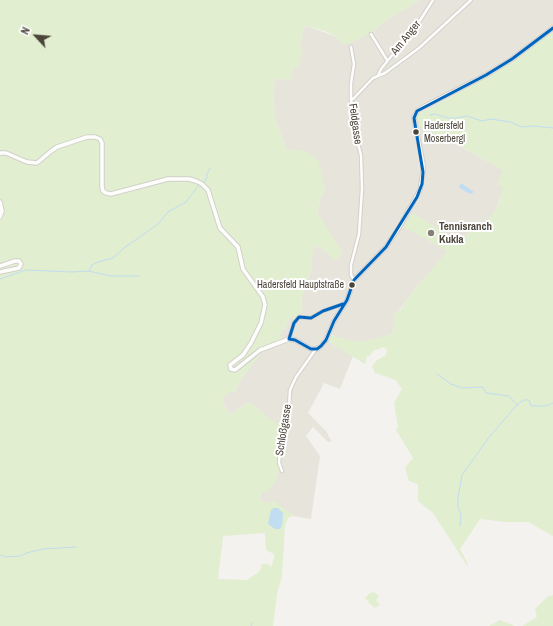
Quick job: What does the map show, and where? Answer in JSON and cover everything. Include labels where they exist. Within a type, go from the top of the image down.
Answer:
[{"type":"street","name":"Am Anger","points":[[378,75],[387,60],[418,22],[433,0]]},
{"type":"street","name":"Feldgasse","points":[[354,280],[351,265],[360,226],[362,168],[361,156],[355,133],[351,99],[353,99],[378,75],[385,72],[419,48],[471,0]]},
{"type":"street","points":[[0,152],[27,162],[37,163],[58,147],[87,137],[95,137],[100,139],[102,143],[102,187],[103,191],[106,193],[112,194],[168,179],[189,179],[202,184],[208,190],[220,228],[224,234],[233,240],[238,247],[242,266],[263,298],[264,305],[261,323],[243,355],[231,364],[231,368],[233,370],[237,369],[260,350],[289,339],[295,340],[311,349],[317,349],[326,340],[350,292],[354,280],[386,247],[400,226],[420,190],[423,178],[423,164],[414,118],[417,111],[491,73],[553,28]]},
{"type":"street","points":[[371,34],[387,60]]},
{"type":"street","points":[[351,47],[354,64],[351,83],[351,99]]},
{"type":"street","points":[[0,202],[2,211],[0,217]]},
{"type":"street","points":[[0,266],[15,261],[19,261],[21,264],[18,268],[0,272]]},
{"type":"street","points":[[289,339],[294,323],[299,317],[311,318],[327,309],[343,304]]},
{"type":"street","name":"Schloßgasse","points":[[282,471],[279,462],[280,449],[287,427],[290,390],[296,378],[317,349]]},
{"type":"shaded area","points":[[420,0],[553,0],[553,30],[486,78],[417,115],[419,126],[440,135],[503,170],[504,188],[495,211],[486,222],[458,240],[409,296],[399,311],[393,334],[367,341],[351,341],[331,335],[329,342],[353,356],[340,389],[324,383],[308,413],[326,431],[332,442],[328,442],[313,427],[306,436],[320,456],[311,519],[293,516],[292,514],[259,500],[277,461],[281,445],[283,423],[275,423],[249,402],[230,415],[221,399],[229,392],[235,392],[241,379],[267,347],[266,345],[282,339],[279,336],[284,328],[288,329],[285,327],[290,318],[301,313],[302,295],[312,268],[310,265],[314,246],[320,247],[335,259],[343,254],[317,212],[320,199],[325,189],[296,150],[287,150],[275,118],[273,90],[275,78],[290,80],[294,66],[298,66],[303,50],[299,48],[305,25],[337,37],[341,43],[371,33],[388,19]]},
{"type":"green space","points":[[0,0],[420,0],[388,19],[371,33],[349,44],[340,43],[337,37],[305,25],[299,48],[303,50],[298,67],[294,67],[290,80],[275,78],[273,90],[275,118],[283,140],[287,150],[308,152],[318,160],[325,189],[320,199],[317,212],[343,254],[335,260],[320,247],[314,246],[310,265],[312,268],[302,295],[301,313],[295,319],[293,319],[293,317],[290,318],[285,327],[288,329],[284,328],[279,336],[283,339],[267,345],[267,347],[241,379],[235,392],[229,392],[221,399],[230,415],[249,402],[276,423],[283,423],[284,410],[287,410],[285,431],[277,461],[280,470],[276,480],[268,492],[262,491],[259,499],[266,503],[274,501],[293,516],[288,518],[285,526],[282,576],[277,594],[273,626],[0,626]],"holes":[[[265,533],[266,550],[274,554],[271,567],[268,564],[262,564],[260,571],[247,580],[218,579],[223,536]]]},
{"type":"green space","points":[[553,30],[553,536],[528,522],[506,522],[480,519],[460,549],[468,567],[433,513],[418,501],[418,484],[409,481],[405,468],[413,458],[396,430],[398,427],[394,403],[402,389],[396,380],[375,373],[372,366],[377,360],[386,355],[387,350],[384,347],[373,351],[370,356],[367,356],[365,364],[329,342],[331,335],[351,341],[367,341],[392,334],[394,313],[400,311],[409,296],[447,251],[403,227],[412,213],[458,240],[486,222],[495,211],[499,202],[503,188],[497,184],[503,170],[440,135],[419,126],[417,115],[486,78]]},
{"type":"green space","points":[[374,592],[379,596],[376,600],[380,605],[374,608],[365,598],[370,593]]},
{"type":"green space","points":[[553,595],[553,626],[522,626],[537,617],[535,609],[548,596]]},
{"type":"green space","points":[[500,620],[515,626],[489,626]]},
{"type":"water","points":[[461,183],[474,192],[470,194],[463,190],[459,187]]},
{"type":"water","points":[[278,508],[283,513],[282,525],[280,529],[275,529],[268,524],[271,510]]},
{"type":"waterway","points":[[430,115],[435,114],[448,118],[467,116],[482,121],[491,119],[510,122],[522,127],[534,126],[553,128]]},
{"type":"waterway","points":[[204,183],[210,168]]},
{"type":"waterway","points":[[89,271],[92,265],[113,258],[124,248],[158,224],[168,212],[186,202],[199,185]]},
{"type":"waterway","points":[[0,279],[26,270],[72,272],[89,271],[110,276],[139,276]]},
{"type":"waterway","points":[[437,374],[451,384],[462,388],[483,387],[486,393],[509,396],[517,405]]},
{"type":"waterway","points":[[460,526],[461,515],[458,507],[458,498],[462,475],[490,436],[523,400],[529,400],[531,406],[546,406],[553,403]]},
{"type":"waterway","points":[[0,556],[21,556],[26,553],[43,549],[76,547]]},
{"type":"transit line","points":[[289,339],[295,340],[311,349],[317,349],[321,346],[326,340],[334,321],[347,300],[354,280],[386,247],[417,197],[422,184],[423,172],[414,118],[417,111],[486,75],[512,59],[553,28]]},
{"type":"transit line","points":[[289,339],[294,323],[299,317],[311,318],[323,311],[343,304]]},
{"type":"place","name":"Hadersfeld Moserbergl","points":[[416,132]]},
{"type":"place","name":"Tennisranch Kukla","points":[[431,233]]},
{"type":"place","name":"Hadersfeld Hauptstraße","points":[[352,285]]}]
